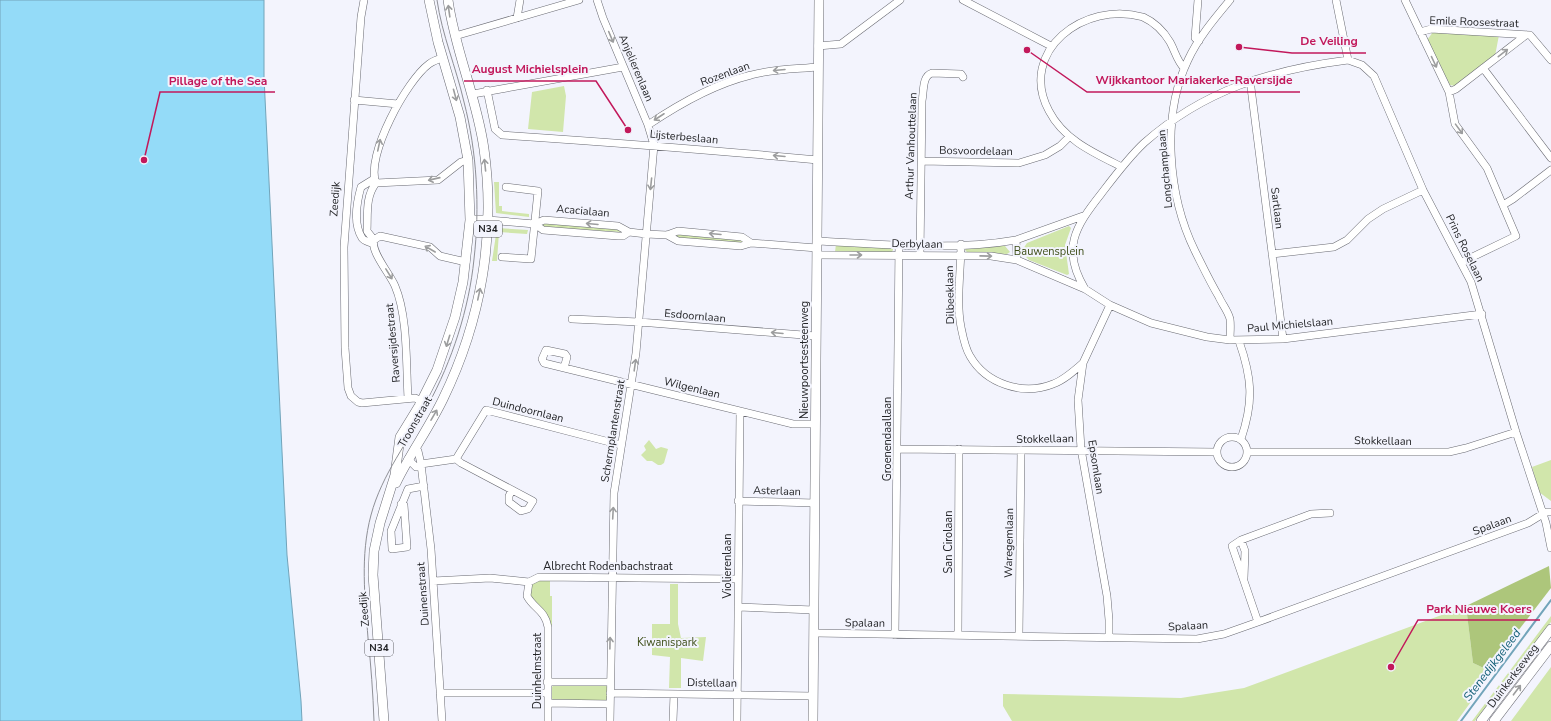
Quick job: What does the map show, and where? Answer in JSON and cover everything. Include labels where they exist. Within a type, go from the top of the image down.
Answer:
[{"type":"main road","name":"Troonstraat","points":[[429,0],[443,58],[460,117],[468,160],[470,220],[466,262],[455,317],[447,346],[422,402],[400,437],[398,447],[402,454],[408,458],[442,400],[466,343],[482,282],[488,220],[484,149],[473,94],[455,36],[448,0]]},
{"type":"main road","name":"Nieuwpoortsesteenweg","points":[[813,721],[819,0]]},
{"type":"main road","name":"Acacialaan","points":[[470,220],[488,220]]},
{"type":"main road","name":"Zeedijk","points":[[384,721],[373,559],[380,523],[395,475],[398,447]]},
{"type":"main road","name":"Zeedijk","points":[[389,497],[408,458]]},
{"type":"main road","name":"Duinkerkseweg","points":[[1481,721],[1551,629]]},
{"type":"main road","name":"Duinkerkseweg","points":[[1494,721],[1551,646]]},
{"type":"street","name":"Zeedijk","points":[[364,0],[343,209],[345,348],[348,388],[351,396],[362,403],[408,398]]},
{"type":"street","points":[[517,18],[520,0]]},
{"type":"street","points":[[455,36],[579,0]]},
{"type":"street","name":"Anjelierenlaan","points":[[597,0],[603,18],[648,125],[654,145]]},
{"type":"street","points":[[818,46],[841,44],[900,0]]},
{"type":"street","points":[[963,0],[1049,46]]},
{"type":"street","points":[[1198,0],[1195,38],[1199,41]]},
{"type":"street","name":"Longchamplaan","points":[[1230,0],[1199,41],[1184,68],[1178,84],[1171,121],[1177,204],[1193,248],[1230,317],[1230,340]]},
{"type":"street","points":[[1085,289],[1078,276],[1072,249],[1074,236],[1083,216],[1122,167],[1143,144],[1171,121],[1226,90],[1250,80],[1304,66],[1348,60],[1336,0]]},
{"type":"street","points":[[1405,0],[1449,92],[1455,124],[1487,168],[1504,204],[1516,236],[1462,262]]},
{"type":"street","points":[[1122,167],[1094,153],[1069,136],[1048,110],[1042,91],[1044,60],[1049,46],[1062,29],[1078,17],[1093,12],[1127,11],[1144,17],[1156,25],[1169,41],[1180,64],[1184,68]]},
{"type":"street","name":"Emile Roosestraat","points":[[1420,32],[1431,29],[1526,35],[1534,38],[1551,60]]},
{"type":"street","name":"Emile Roosestraat","points":[[1449,92],[1456,89],[1526,35]]},
{"type":"street","name":"Raversijdestraat","points":[[408,398],[402,310],[399,295],[368,231],[368,208],[370,191],[375,181],[380,141],[398,104],[425,67],[434,61],[443,58]]},
{"type":"street","name":"Prins Roselaan","points":[[1348,60],[1362,65],[1374,76],[1423,190],[1472,282],[1551,548]]},
{"type":"street","points":[[473,94],[487,90],[623,66]]},
{"type":"street","name":"Rozenlaan","points":[[648,125],[695,97],[750,75],[774,70],[818,68]]},
{"type":"street","points":[[1483,68],[1551,158]]},
{"type":"street","name":"Arthur Vanhouttelaan","points":[[920,255],[922,101],[925,78],[932,72],[961,74],[963,77]]},
{"type":"street","name":"Sartlaan","points":[[1250,80],[1283,339]]},
{"type":"street","name":"Lijsterbeslaan","points":[[487,90],[494,129],[502,135],[610,144],[654,145],[818,160]]},
{"type":"street","points":[[354,100],[398,104]]},
{"type":"street","name":"Bosvoordelaan","points":[[922,161],[1019,163],[1045,155],[1060,146],[1069,136]]},
{"type":"street","name":"Schermplantenstraat","points":[[610,721],[614,493],[632,385],[639,322],[654,145]]},
{"type":"street","points":[[466,262],[440,256],[430,247],[414,243],[380,236],[373,242],[362,239],[358,229],[357,210],[361,187],[375,181],[438,180],[461,162],[468,160]]},
{"type":"street","points":[[1504,204],[1513,199],[1551,170]]},
{"type":"street","points":[[502,257],[531,259],[538,190],[506,187]]},
{"type":"street","points":[[1272,254],[1334,247],[1347,240],[1368,219],[1383,209],[1423,190]]},
{"type":"street","points":[[343,209],[357,210]]},
{"type":"street","points":[[1083,216],[1016,240],[1017,260],[1085,289]]},
{"type":"street","name":"Acacialaan","points":[[488,220],[535,224],[544,220],[618,226],[629,232],[667,236],[678,241],[741,246],[751,243],[817,248]]},
{"type":"street","name":"Acacialaan","points":[[535,224],[543,230],[623,236],[629,232]]},
{"type":"street","name":"Derbylaan","points":[[817,248],[899,244],[993,244],[1016,240]]},
{"type":"street","name":"Groenendaallaan","points":[[896,634],[899,244]]},
{"type":"street","name":"Dilbeeklaan","points":[[961,244],[960,325],[970,356],[980,370],[993,380],[1008,386],[1036,388],[1053,384],[1083,363]]},
{"type":"street","name":"Derbylaan","points":[[817,248],[899,255],[991,256],[1017,260]]},
{"type":"street","name":"Paul Michielslaan","points":[[1085,289],[1110,305],[1151,323],[1176,330],[1230,340],[1283,339],[1482,314]]},
{"type":"street","name":"Epsomlaan","points":[[1109,638],[1107,596],[1081,450],[1078,400],[1083,363],[1110,305]]},
{"type":"street","name":"Esdoornlaan","points":[[572,319],[639,322],[816,336]]},
{"type":"street","points":[[1239,340],[1250,379],[1248,418],[1241,439]]},
{"type":"street","name":"Wilgenlaan","points":[[564,368],[793,424],[815,424]]},
{"type":"street","points":[[408,398],[415,398],[422,402]]},
{"type":"street","name":"Duindoornlaan","points":[[456,459],[486,410],[621,445]]},
{"type":"street","name":"Violierenlaan","points":[[737,721],[737,579],[740,411]]},
{"type":"street","name":"Stokkellaan","points":[[1248,452],[1449,452],[1516,432]]},
{"type":"street","points":[[1236,437],[1241,439],[1248,452],[1247,458],[1240,465],[1229,467],[1220,462],[1217,452],[1221,442],[1225,438],[1236,437]]},
{"type":"street","name":"Duinenstraat","points":[[414,449],[418,451],[424,486],[433,581],[442,721]]},
{"type":"street","name":"Stokkellaan","points":[[898,449],[1217,452]]},
{"type":"street","name":"San Cirolaan","points":[[958,635],[959,450]]},
{"type":"street","name":"Waregemlaan","points":[[1019,636],[1022,450]]},
{"type":"street","points":[[408,458],[416,467],[456,459],[512,490]]},
{"type":"street","points":[[401,504],[404,506],[407,547],[392,549],[391,531],[401,504],[408,489],[424,486]]},
{"type":"street","name":"Asterlaan","points":[[738,500],[815,503]]},
{"type":"street","name":"Spalaan","points":[[814,633],[1197,639],[1224,634],[1258,622],[1528,523],[1551,512]]},
{"type":"street","points":[[1258,622],[1232,546],[1241,540],[1312,514],[1330,513]]},
{"type":"street","points":[[1241,540],[1245,551],[1244,582]]},
{"type":"street","name":"Albrecht Rodenbachstraat","points":[[433,581],[490,578],[529,582],[540,576],[737,579]]},
{"type":"street","name":"Duinhelmstraat","points":[[529,582],[527,596],[533,605],[544,614],[548,627],[548,721]]},
{"type":"street","points":[[738,607],[814,610]]},
{"type":"street","points":[[547,682],[610,682]]},
{"type":"street","points":[[440,693],[548,693]]},
{"type":"street","name":"Distellaan","points":[[610,693],[813,696]]},
{"type":"street","points":[[673,721],[674,694]]},
{"type":"street","points":[[549,703],[610,704]]},
{"type":"green space","points":[[1433,32],[1499,35],[1495,56],[1455,86],[1450,85],[1427,40]]},
{"type":"green space","points":[[564,86],[566,96],[563,132],[528,129],[532,92]]},
{"type":"green space","points":[[494,182],[499,182],[499,206],[502,206],[502,211],[529,214],[529,217],[496,213]]},
{"type":"green space","points":[[539,223],[616,228],[622,232],[546,228]]},
{"type":"green space","name":"Bauwensplein","points":[[1069,226],[1071,228],[1065,245],[1069,274],[1067,275],[1029,260],[1025,256],[1023,249],[1027,243]]},
{"type":"green space","points":[[497,228],[528,230],[527,234],[499,232],[497,261],[492,261]]},
{"type":"green space","points":[[675,234],[742,240],[746,243],[677,239]]},
{"type":"green space","points":[[836,244],[893,248],[893,250],[891,253],[835,252]]},
{"type":"green space","points":[[968,246],[1005,246],[1010,252],[1007,254],[968,253],[965,250]]},
{"type":"green space","points":[[649,440],[656,449],[661,447],[668,449],[664,463],[661,465],[658,465],[652,461],[647,461],[641,455],[646,450],[644,446]]},
{"type":"green space","points":[[1551,460],[1551,501],[1539,492],[1532,467]]},
{"type":"green space","points":[[1549,566],[1551,588],[1488,670],[1473,663],[1466,606]]},
{"type":"green space","points":[[550,578],[550,596],[552,596],[552,625],[549,625],[528,592],[532,582]]},
{"type":"green space","name":"Kiwanispark","points":[[670,584],[678,584],[678,624],[681,638],[706,637],[703,661],[681,658],[681,688],[669,688],[670,657],[652,655],[652,624],[670,624]]},
{"type":"green space","points":[[1466,606],[1473,663],[1488,670],[1486,676],[1471,694],[1473,699],[1457,721],[1012,721],[1003,706],[1003,694],[1181,698],[1244,688]]},
{"type":"green space","points":[[1551,616],[1551,622],[1475,721],[1472,721]]},
{"type":"green space","points":[[1551,667],[1551,721],[1511,721]]},
{"type":"green space","points":[[554,685],[606,685],[608,689],[608,698],[605,701],[553,700],[550,692]]},
{"type":"water","points":[[0,0],[264,0],[264,77],[287,555],[302,721],[0,721]]},
{"type":"waterway","name":"Stenedijkgeleed","points":[[1461,721],[1551,600]]},
{"type":"tram line","points":[[374,721],[364,576],[365,546],[371,515],[382,486],[396,458],[437,388],[452,353],[464,316],[472,278],[476,239],[477,200],[472,140],[464,102],[442,26],[437,0]]},
{"type":"place","name":"De Veiling","points":[[1239,47]]},
{"type":"place","name":"Wijkkantoor Mariakerke-Raversijde","points":[[1027,50]]},
{"type":"place","name":"August Michielsplein","points":[[628,130]]},
{"type":"place","name":"Pillage of the Sea","points":[[144,160]]},
{"type":"place","name":"Park Nieuwe Koers","points":[[1391,667]]}]
